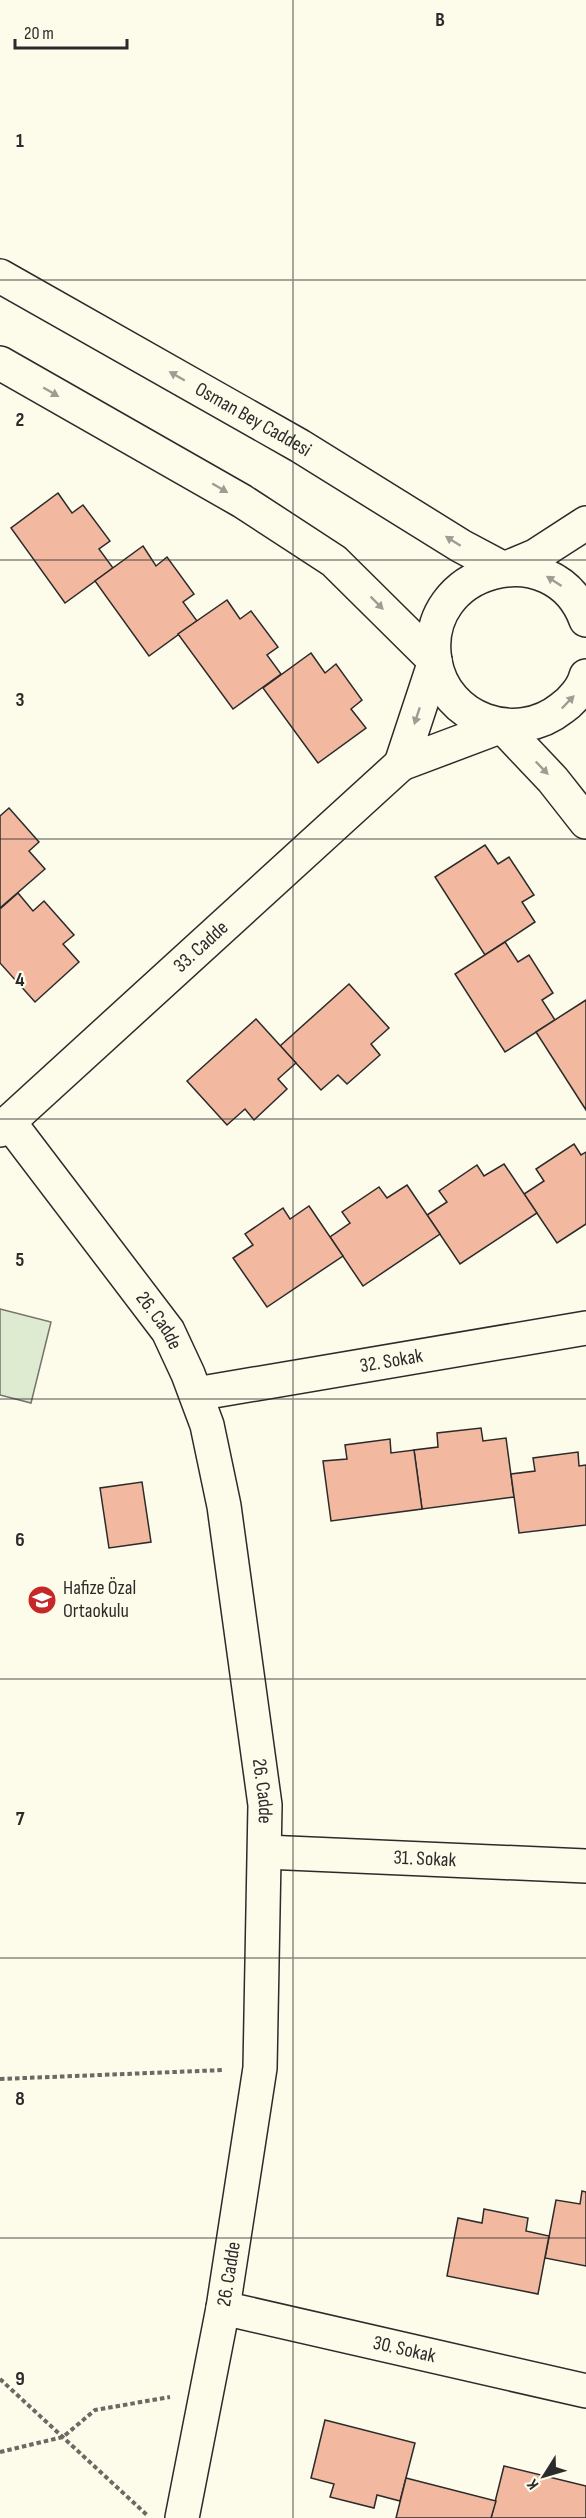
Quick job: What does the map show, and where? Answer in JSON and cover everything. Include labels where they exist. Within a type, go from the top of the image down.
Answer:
[{"type":"street","name":"Osman Bey Caddesi","points":[[0,276],[300,446],[461,546],[504,569]]},
{"type":"street","points":[[0,363],[242,501],[334,561],[435,661]]},
{"type":"street","points":[[586,523],[535,556],[504,569],[483,574],[465,584],[450,599],[439,618],[434,639],[435,661],[443,684],[458,704],[478,718],[502,726],[527,726],[551,717],[571,701],[586,676]]},
{"type":"street","points":[[504,569],[528,570],[550,577],[568,591],[582,610],[586,620]]},
{"type":"street","name":"33. Cadde","points":[[401,764],[435,661]]},
{"type":"street","points":[[502,726],[554,780],[586,822]]},
{"type":"street","name":"33. Cadde","points":[[3,1122],[401,764],[502,726]]},
{"type":"street","name":"26. Cadde","points":[[3,1122],[168,1331],[196,1394],[207,1425],[224,1506],[265,1805],[260,2068],[224,2308],[182,2518]]},
{"type":"street","name":"32. Sokak","points":[[196,1394],[586,1328]]},
{"type":"street","name":"31. Sokak","points":[[265,1852],[586,1866]]},
{"type":"street","name":"30. Sokak","points":[[224,2308],[586,2391]]},
{"type":"path","points":[[0,2079],[260,2068]]},
{"type":"path","points":[[0,2379],[150,2518]]},
{"type":"path","points":[[0,2452],[63,2437],[95,2410],[208,2390]]},
{"type":"green space","points":[[0,1309],[51,1322],[31,1403],[0,1395]]},
{"type":"building","points":[[58,493],[72,513],[83,505],[110,541],[99,549],[113,568],[65,603],[11,528]]},
{"type":"building","points":[[143,546],[156,566],[167,557],[194,594],[183,602],[197,621],[149,656],[95,581]]},
{"type":"building","points":[[227,600],[240,619],[251,611],[278,647],[267,655],[281,674],[233,709],[178,634]]},
{"type":"building","points":[[311,653],[325,673],[336,664],[362,700],[351,709],[366,728],[318,763],[263,688]]},
{"type":"building","points":[[9,808],[39,842],[29,851],[45,869],[0,908],[0,816]]},
{"type":"building","points":[[485,845],[498,864],[509,857],[534,895],[522,902],[535,922],[485,955],[435,877]]},
{"type":"building","points":[[18,893],[33,911],[44,901],[74,935],[63,944],[79,962],[35,1002],[0,963],[0,909]]},
{"type":"building","points":[[505,942],[518,962],[529,955],[553,993],[542,1000],[555,1020],[505,1052],[455,974]]},
{"type":"building","points":[[349,984],[389,1028],[371,1044],[380,1055],[347,1084],[338,1075],[321,1090],[280,1046]]},
{"type":"building","points":[[586,1000],[586,1110],[536,1032]]},
{"type":"building","points":[[256,1019],[296,1063],[278,1079],[287,1089],[254,1120],[245,1109],[227,1125],[187,1081]]},
{"type":"building","points":[[574,1144],[581,1155],[586,1152],[586,1224],[557,1243],[524,1194],[544,1181],[536,1169]]},
{"type":"building","points":[[504,1164],[537,1213],[460,1264],[427,1215],[447,1202],[439,1191],[477,1165],[484,1176]]},
{"type":"building","points":[[407,1185],[440,1234],[363,1286],[330,1237],[350,1223],[342,1212],[379,1187],[387,1198]]},
{"type":"building","points":[[309,1206],[343,1256],[267,1307],[233,1258],[253,1245],[245,1234],[283,1208],[290,1219]]},
{"type":"building","points":[[481,1428],[483,1441],[506,1438],[514,1497],[422,1509],[414,1450],[438,1447],[437,1433]]},
{"type":"building","points":[[390,1439],[391,1453],[414,1450],[422,1509],[331,1521],[323,1461],[347,1459],[345,1445]]},
{"type":"building","points":[[578,1452],[579,1466],[586,1465],[586,1525],[519,1533],[511,1474],[535,1471],[533,1458]]},
{"type":"building","points":[[142,1482],[151,1542],[109,1548],[100,1488]]},
{"type":"building","points":[[582,2191],[586,2192],[586,2266],[545,2258],[556,2200],[580,2204]]},
{"type":"building","points":[[484,2209],[528,2218],[526,2231],[549,2236],[538,2294],[447,2276],[458,2218],[482,2223]]},
{"type":"building","points":[[325,2420],[415,2443],[400,2501],[377,2495],[374,2508],[330,2497],[334,2484],[311,2478]]},
{"type":"building","points":[[504,2466],[586,2486],[586,2518],[491,2518]]},
{"type":"building","points":[[406,2478],[496,2501],[491,2518],[396,2518]]},
{"type":"place","name":"Hafize Özal Ortaokulu","points":[[42,1600]]}]
